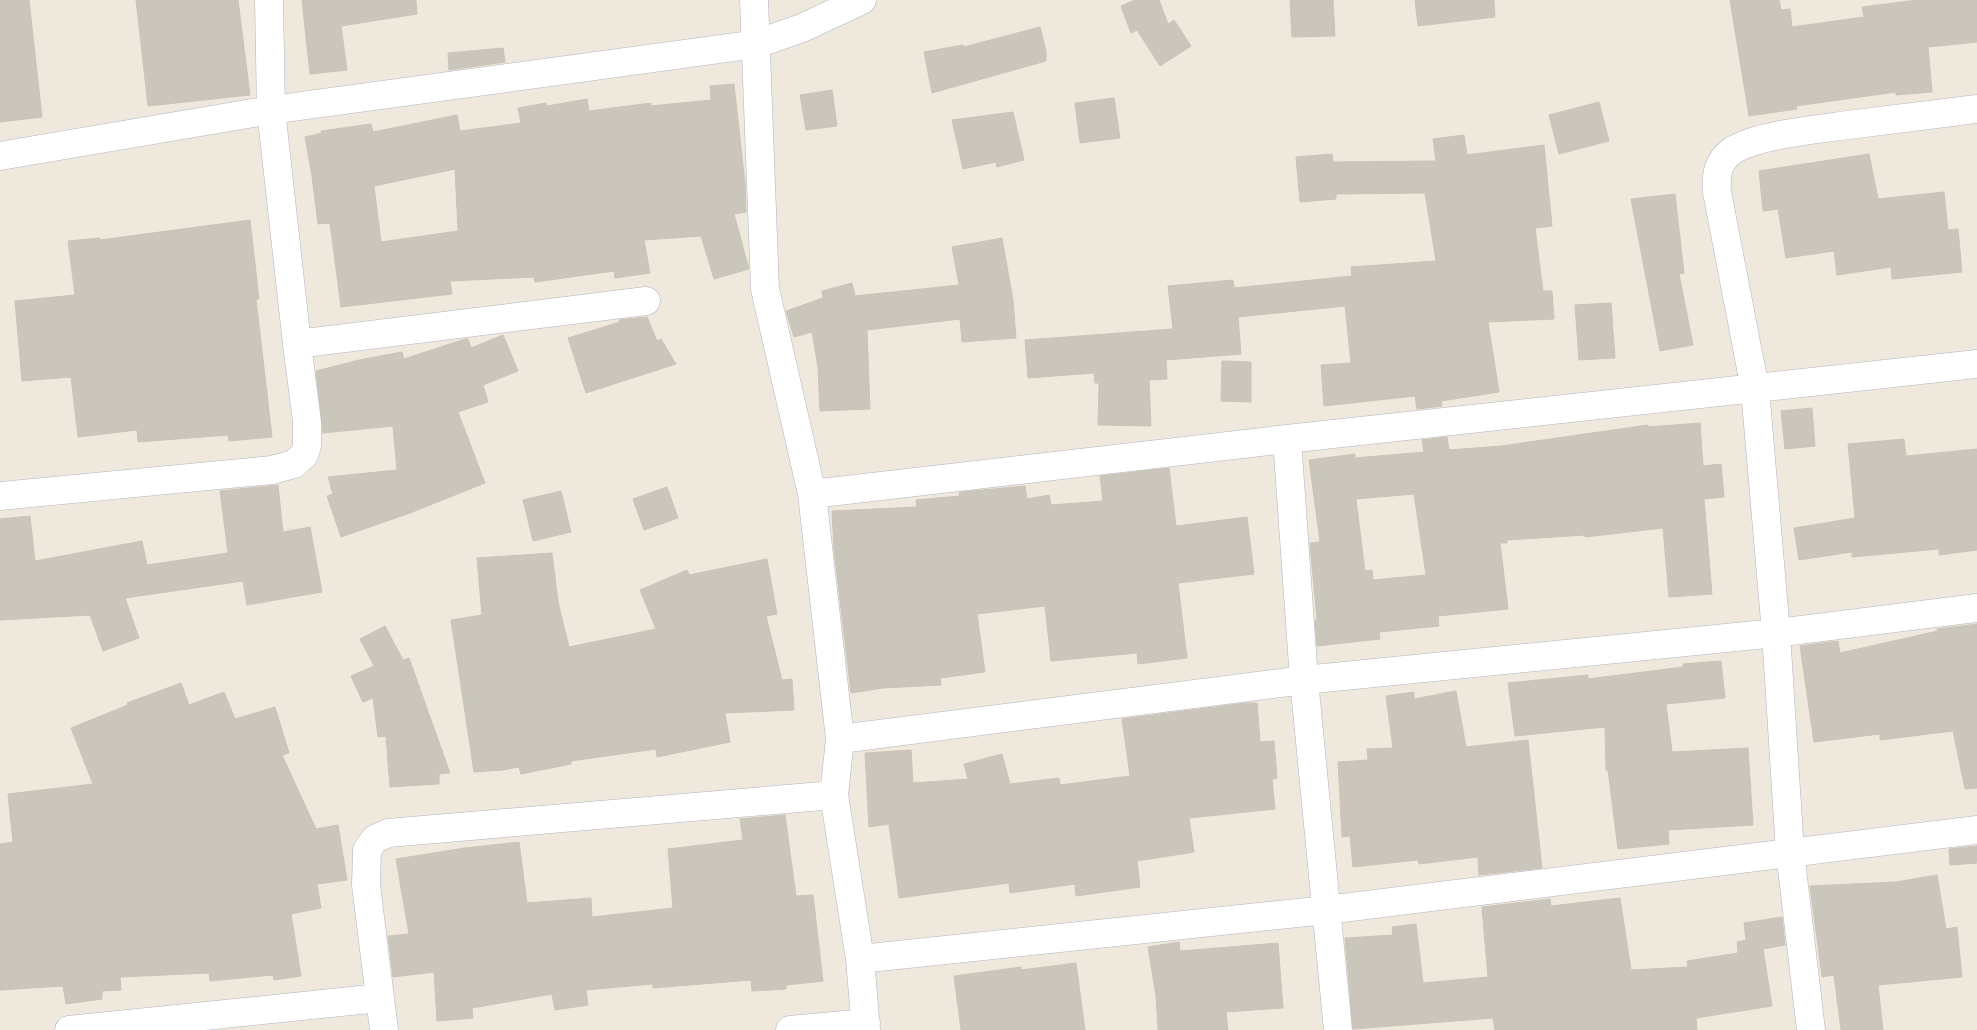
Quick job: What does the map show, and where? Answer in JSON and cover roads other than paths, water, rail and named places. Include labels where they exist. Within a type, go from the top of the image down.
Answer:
[{"type":"street","points":[[0,496],[272,470],[294,464],[304,455],[307,446],[308,422],[296,344],[271,110],[269,0]]},
{"type":"street","points":[[754,0],[765,289],[812,494],[840,739],[834,794],[860,959],[866,1027],[790,1030]]},
{"type":"street","points":[[0,156],[271,110],[757,44],[802,28],[862,0]]},
{"type":"street","points":[[1811,1030],[1790,852],[1776,633],[1755,389],[1717,192],[1716,176],[1721,162],[1732,151],[1748,144],[1796,132],[1977,108]]},
{"type":"street","points":[[296,344],[646,301]]},
{"type":"street","points":[[812,494],[1287,439],[1977,364]]},
{"type":"street","points":[[1287,439],[1304,680],[1338,1030]]},
{"type":"street","points":[[840,739],[1304,680],[1776,633],[1977,608]]},
{"type":"street","points":[[384,1030],[366,885],[367,850],[375,839],[388,833],[834,794]]},
{"type":"street","points":[[860,959],[1326,910],[1977,830]]},
{"type":"street","points":[[69,1030],[380,998]]}]
